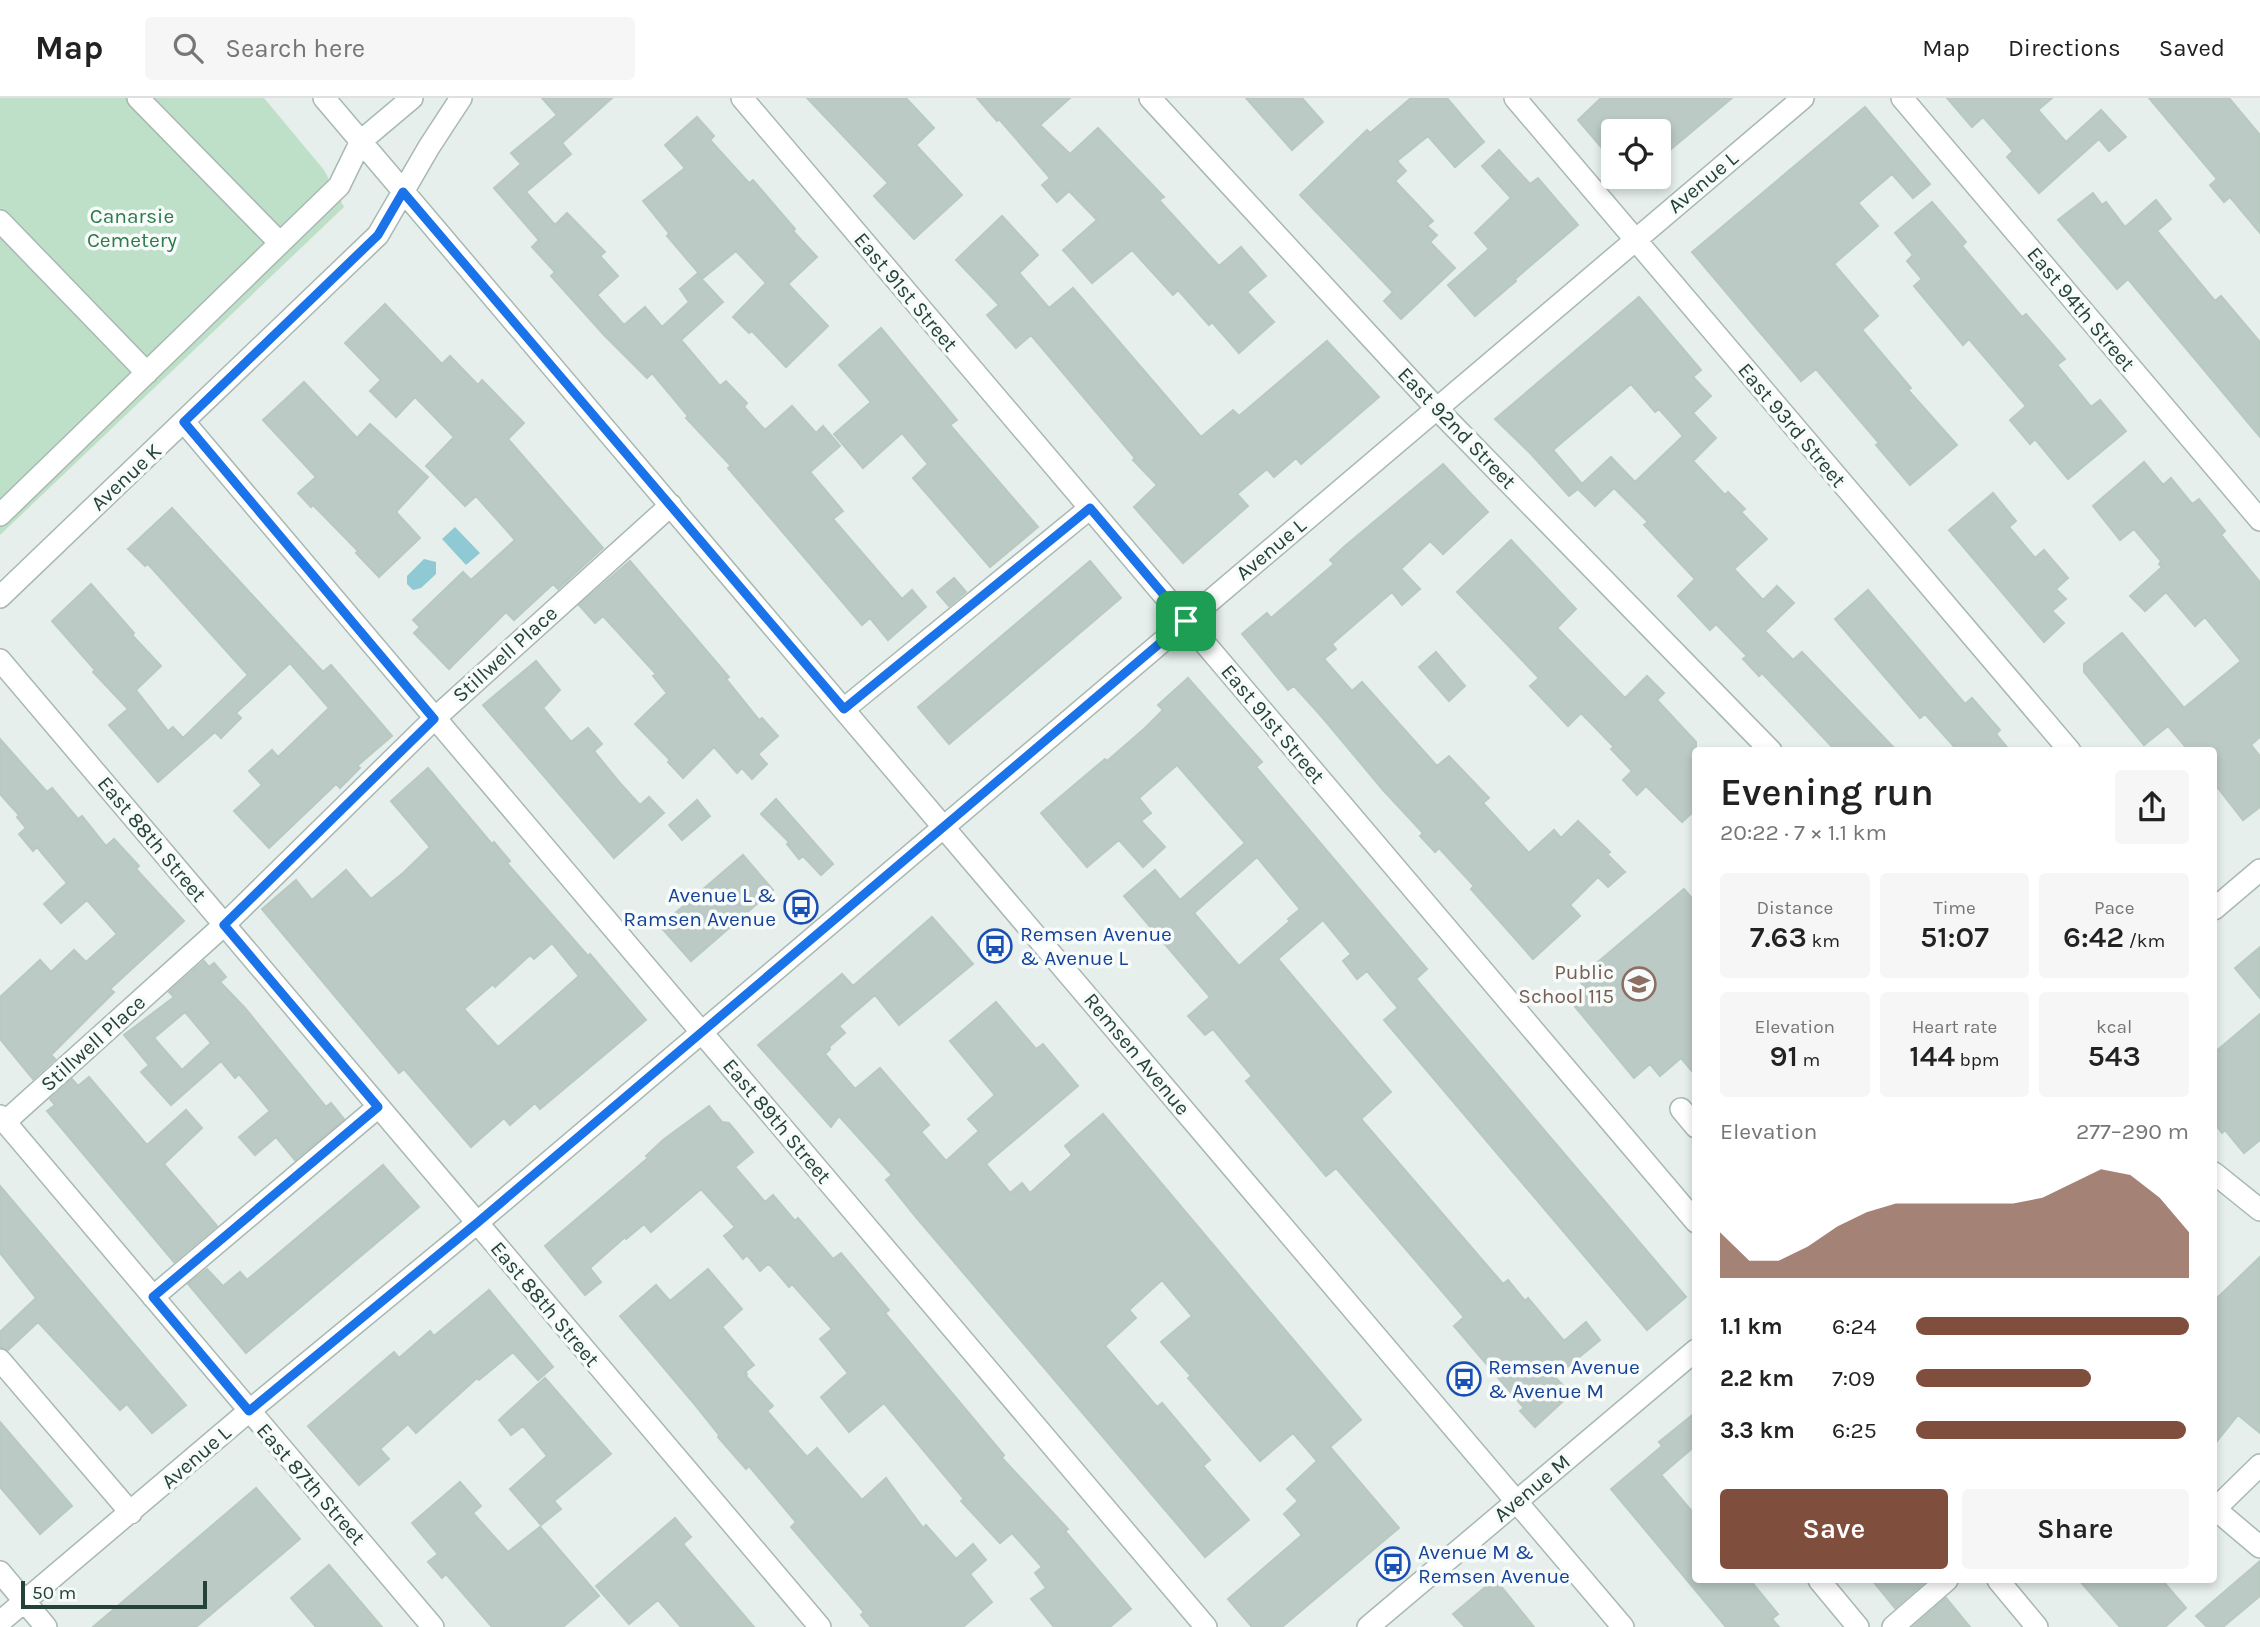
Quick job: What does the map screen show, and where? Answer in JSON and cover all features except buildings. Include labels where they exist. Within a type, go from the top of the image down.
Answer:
[{"type":"street","points":[[138,98],[280,243]]},
{"type":"street","name":"Remsen Avenue","points":[[324,98],[1623,1627]]},
{"type":"street","points":[[0,514],[339,186],[361,141],[412,98]]},
{"type":"street","name":"Avenue K","points":[[0,597],[378,235],[461,98]]},
{"type":"street","name":"East 91st Street","points":[[742,98],[1692,1217]]},
{"type":"street","name":"East 92nd Street","points":[[1150,98],[1437,409],[1767,747]]},
{"type":"street","name":"East 93rd Street","points":[[1515,98],[2067,747]]},
{"type":"street","name":"Avenue L","points":[[0,1622],[477,1223],[1803,98]]},
{"type":"street","name":"East 94th Street","points":[[1902,98],[2260,520]]},
{"type":"street","points":[[0,221],[147,373]]},
{"type":"street","name":"East 89th Street","points":[[184,422],[1206,1627]]},
{"type":"street","name":"Stillwell Place","points":[[2,1119],[224,925],[434,719],[671,505]]},
{"type":"street","points":[[844,709],[1090,508]]},
{"type":"street","name":"East 88th Street","points":[[0,660],[820,1627]]},
{"type":"street","points":[[2217,906],[2260,870]]},
{"type":"street","points":[[153,1297],[378,1107]]},
{"type":"street","points":[[1681,1109],[1692,1122]]},
{"type":"street","name":"East 87th Street","points":[[2,1119],[433,1627]]},
{"type":"street","points":[[2217,1175],[2260,1210]]},
{"type":"street","name":"Avenue M","points":[[1368,1627],[1692,1353]]},
{"type":"street","points":[[0,1360],[131,1513]]},
{"type":"street","points":[[2217,1507],[2260,1465]]},
{"type":"street","points":[[2217,1511],[2260,1547]]},
{"type":"street","points":[[0,1572],[46,1627]]},
{"type":"street","points":[[1821,1583],[1858,1627]]},
{"type":"street","points":[[1893,1627],[1944,1583]]},
{"type":"street","points":[[2001,1583],[2038,1627]]},
{"type":"green space","name":"Canarsie Cemetery","points":[[0,98],[264,98],[324,170],[344,207],[0,535]]},
{"type":"water","points":[[455,527],[480,553],[466,565],[442,539]]},
{"type":"water","points":[[424,559],[436,562],[436,574],[421,588],[413,590],[407,584],[407,576]]},
{"type":"place","name":"Avenue L & Ramsen Avenue","points":[[801,907]]},
{"type":"place","name":"Remsen Avenue & Avenue L","points":[[995,946]]},
{"type":"place","name":"Public School 115","points":[[1639,984]]},
{"type":"place","name":"Remsen Avenue & Avenue M","points":[[1464,1379]]},
{"type":"place","name":"Avenue M & Remsen Avenue","points":[[1393,1564]]},
{"type":"route","points":[[403,192],[844,709],[1090,508],[1186,621],[477,1223],[249,1411],[153,1297],[378,1107],[224,925],[434,719],[184,422],[378,235],[403,192]]}]
